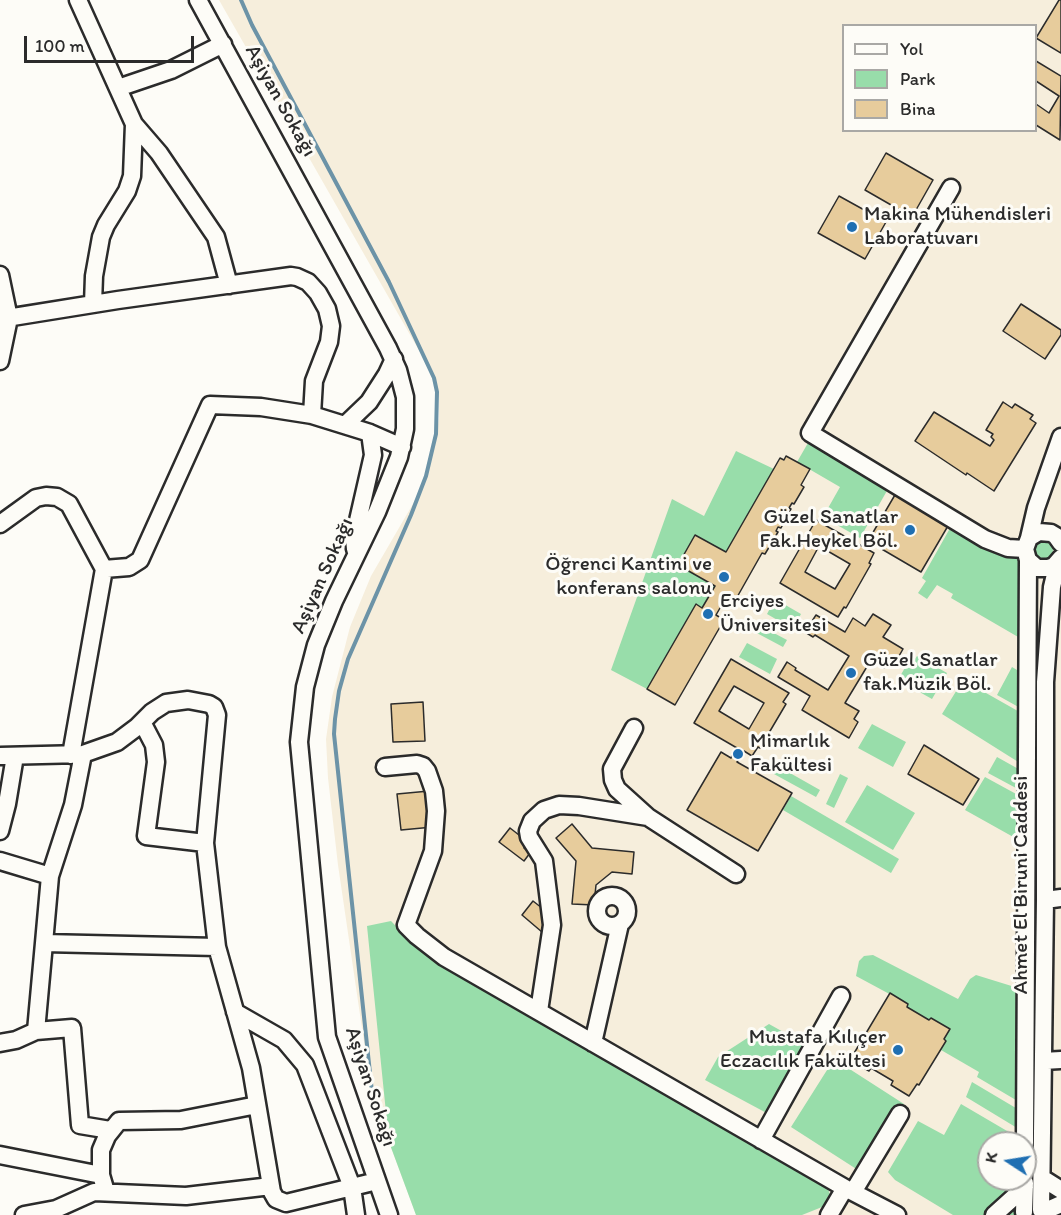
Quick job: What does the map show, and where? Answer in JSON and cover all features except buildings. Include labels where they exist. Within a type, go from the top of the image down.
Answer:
[{"type":"street","points":[[78,0],[134,124],[159,153],[216,237],[229,285]]},
{"type":"street","name":"Aşiyan Sokağı","points":[[198,0],[394,359],[405,397],[406,421],[402,447],[386,492],[324,623],[316,645],[305,687],[299,742],[327,1037],[389,1215]]},
{"type":"street","points":[[118,88],[171,70],[223,44]]},
{"type":"street","points":[[93,304],[94,276],[101,237],[127,191],[132,176],[134,124]]},
{"type":"street","points":[[951,188],[810,433],[985,539],[1008,548],[1027,549]]},
{"type":"street","points":[[0,275],[4,318],[0,361]]},
{"type":"street","points":[[4,318],[291,276],[308,282],[318,293],[327,309],[331,333],[314,381],[312,415]]},
{"type":"street","points":[[346,424],[369,402],[394,359]]},
{"type":"street","points":[[104,569],[129,567],[140,560],[210,405],[261,407],[312,415],[346,424],[402,447]]},
{"type":"street","points":[[357,554],[354,538],[373,455],[370,433]]},
{"type":"street","name":"Ahmet El Biruni Caddesi","points":[[1025,1131],[1027,549],[1036,508],[1061,437]]},
{"type":"street","points":[[0,524],[36,498],[50,496],[63,500],[69,504],[104,569],[77,754],[73,806],[50,876],[36,1031]]},
{"type":"street","points":[[1027,549],[1039,532],[1045,531],[1056,536],[1061,543]]},
{"type":"street","points":[[1027,549],[1032,565],[1042,569],[1054,566],[1060,560]]},
{"type":"street","name":"Ahmet El Biruni Caddesi","points":[[1031,1213],[1042,1178],[1043,1061],[1053,899],[1045,682],[1052,587],[1060,560]]},
{"type":"street","points":[[0,831],[7,804],[7,756],[77,754],[117,742],[159,707],[181,700],[209,704],[216,711],[205,843],[217,946],[251,1068],[271,1186],[276,1199],[286,1203],[377,1181]]},
{"type":"street","points":[[142,723],[151,737],[156,762],[146,836],[205,843]]},
{"type":"street","points":[[634,728],[614,764],[613,780],[617,789],[648,817],[736,874]]},
{"type":"street","points":[[385,767],[417,764],[423,766],[431,781],[435,801],[433,851],[406,925],[429,946],[592,1043],[849,1190],[897,1215]]},
{"type":"street","points":[[539,1011],[552,925],[544,861],[529,837],[528,831],[532,821],[544,810],[559,805],[648,817]]},
{"type":"street","points":[[0,861],[50,876]]},
{"type":"street","points":[[592,1043],[620,924]]},
{"type":"street","points":[[44,943],[217,946]]},
{"type":"street","points":[[761,1140],[841,996]]},
{"type":"street","points":[[235,1012],[284,1040],[300,1058],[328,1121],[352,1187],[356,1215]]},
{"type":"street","points":[[0,1043],[16,1040],[36,1031],[72,1028],[80,1125],[110,1130]]},
{"type":"street","points":[[1043,1061],[1061,1059]]},
{"type":"street","points":[[106,1192],[101,1175],[101,1150],[110,1130],[119,1121],[181,1120],[257,1105]]},
{"type":"street","points":[[827,1214],[849,1190],[900,1114]]},
{"type":"street","points":[[0,1155],[101,1175]]},
{"type":"street","points":[[1042,1178],[1061,1190]]},
{"type":"street","points":[[24,1215],[56,1209],[94,1192],[186,1196],[271,1186]]},
{"type":"street","points":[[994,1215],[1016,1191]]},
{"type":"street","points":[[1026,1191],[1031,1213],[1061,1204]]},
{"type":"shaded area","name":"Erciyes Üniversitesi","points":[[219,0],[1061,0],[1061,1215],[416,1215],[389,1142],[369,1076],[338,865],[326,739],[332,697],[350,627],[371,576],[421,490],[435,443],[439,398],[433,375]]},
{"type":"green space","points":[[812,436],[892,482],[860,538],[823,517],[840,487],[797,462]]},
{"type":"green space","points":[[736,451],[774,469],[726,552],[695,535],[678,564],[715,586],[702,608],[696,604],[647,689],[611,670],[672,499],[704,516]]},
{"type":"green space","points":[[958,514],[1033,559],[1025,641],[951,598],[953,594],[937,585],[927,599],[918,593],[926,581],[922,578]]},
{"type":"green space","points":[[1040,541],[1048,541],[1053,546],[1051,557],[1040,559],[1035,554],[1035,546]]},
{"type":"green space","points":[[775,599],[801,614],[793,629],[767,614]]},
{"type":"green space","points":[[757,624],[787,640],[783,647],[753,631]]},
{"type":"green space","points":[[747,643],[777,659],[770,674],[739,657]]},
{"type":"green space","points":[[917,656],[947,673],[932,699],[898,680],[911,657],[915,659]]},
{"type":"green space","points":[[1012,667],[1032,679],[1031,714],[997,695]]},
{"type":"green space","points":[[963,680],[1032,719],[1031,770],[942,714]]},
{"type":"green space","points":[[872,724],[906,742],[893,767],[858,748]]},
{"type":"green space","points":[[997,757],[1031,776],[1029,795],[988,773]]},
{"type":"green space","points":[[767,760],[820,790],[816,797],[763,768]]},
{"type":"green space","points":[[840,774],[848,778],[834,808],[826,804]]},
{"type":"green space","points":[[985,777],[1029,801],[1033,848],[965,810]]},
{"type":"green space","points":[[867,785],[915,813],[893,850],[845,822]]},
{"type":"green space","points":[[791,796],[899,859],[891,873],[783,810]]},
{"type":"green space","points":[[391,921],[414,945],[453,973],[828,1189],[831,1197],[827,1205],[802,1215],[416,1215],[389,1142],[367,926]]},
{"type":"green space","points":[[873,955],[958,999],[970,979],[976,975],[1031,992],[1026,1106],[977,1077],[979,1072],[941,1050],[949,1029],[931,1018],[929,1020],[907,1007],[908,1004],[856,976],[859,961],[864,956]]},
{"type":"green space","points":[[769,1024],[812,1048],[774,1117],[705,1080],[718,1057]]},
{"type":"green space","points":[[834,1059],[904,1104],[861,1172],[791,1127]]},
{"type":"green space","points":[[972,1082],[1031,1117],[1028,1131],[1022,1131],[966,1097]]},
{"type":"green space","points":[[961,1104],[1007,1131],[977,1131],[977,1191],[1030,1191],[1030,1215],[953,1215],[895,1180],[888,1172],[918,1121],[944,1135]]},
{"type":"waterway","points":[[241,0],[252,25],[389,282],[434,378],[437,392],[436,434],[426,476],[348,659],[339,691],[335,719],[334,734],[372,1092]]},
{"type":"place","name":"Makina Mühendisleri Laboratuvarı","points":[[852,227]]},
{"type":"place","name":"Güzel Sanatlar Fak.Heykel Böl.","points":[[910,530]]},
{"type":"place","name":"Öğrenci Kantini ve konferans salonu","points":[[724,577]]},
{"type":"place","name":"Erciyes Üniversitesi","points":[[708,614]]},
{"type":"place","name":"Güzel Sanatlar fak.Müzik Böl.","points":[[851,673]]},
{"type":"place","name":"Mimarlık Fakültesi","points":[[738,754]]},
{"type":"place","name":"Mustafa Kılıçer Eczacılık Fakültesi","points":[[898,1050]]}]
